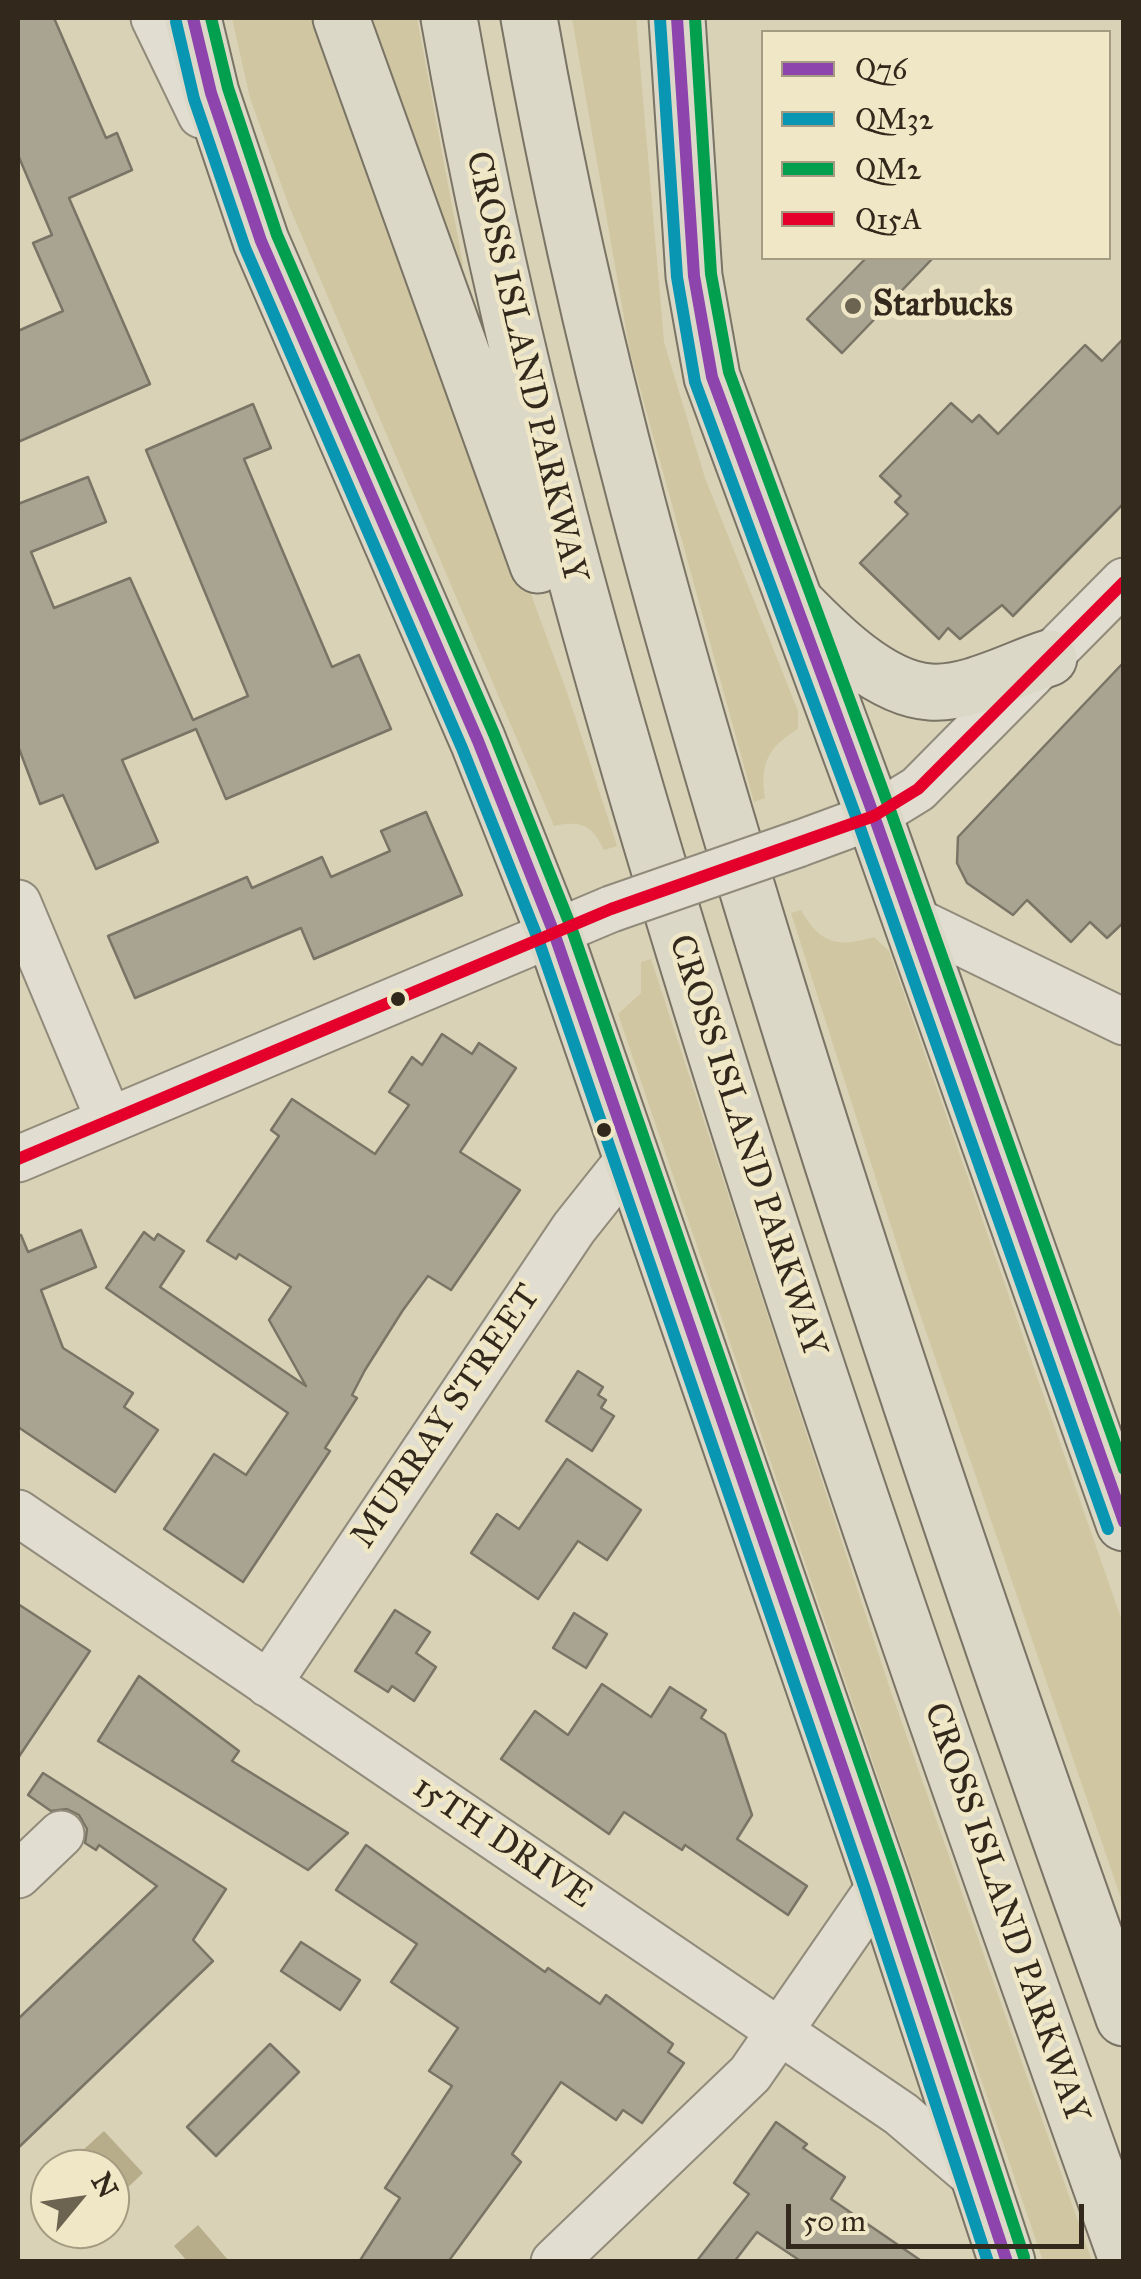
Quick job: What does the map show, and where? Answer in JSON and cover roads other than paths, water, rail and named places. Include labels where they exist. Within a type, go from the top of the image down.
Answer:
[{"type":"main road","points":[[193,18],[211,92],[261,241],[478,741],[554,933],[882,1883],[1007,2262]]},
{"type":"main road","points":[[341,18],[714,1048]]},
{"type":"main road","name":"CROSS ISLAND PARKWAY","points":[[449,18],[488,227],[536,434],[600,671],[714,1048],[845,1452],[1124,2250]]},
{"type":"main road","points":[[529,18],[600,363],[708,764],[862,1255],[1124,2018]]},
{"type":"main road","points":[[677,18],[702,328],[728,430],[874,816],[1123,1523]]},
{"type":"main road","points":[[792,599],[821,629],[883,674],[929,692],[954,690],[1049,658]]},
{"type":"street","points":[[154,18],[261,241]]},
{"type":"street","points":[[18,1159],[611,909],[874,816],[918,789],[1124,581]]},
{"type":"street","points":[[18,903],[109,1120]]},
{"type":"street","points":[[910,918],[1124,1022]]},
{"type":"street","name":"MURRAY STREET","points":[[268,1684],[574,1228],[632,1155]]},
{"type":"street","name":"15TH DRIVE","points":[[18,1512],[901,2114],[981,2182]]},
{"type":"street","points":[[18,1875],[61,1834]]},
{"type":"street","points":[[554,2262],[750,2074],[882,1883]]},
{"type":"place","name":"Starbucks","points":[[853,306]]}]
